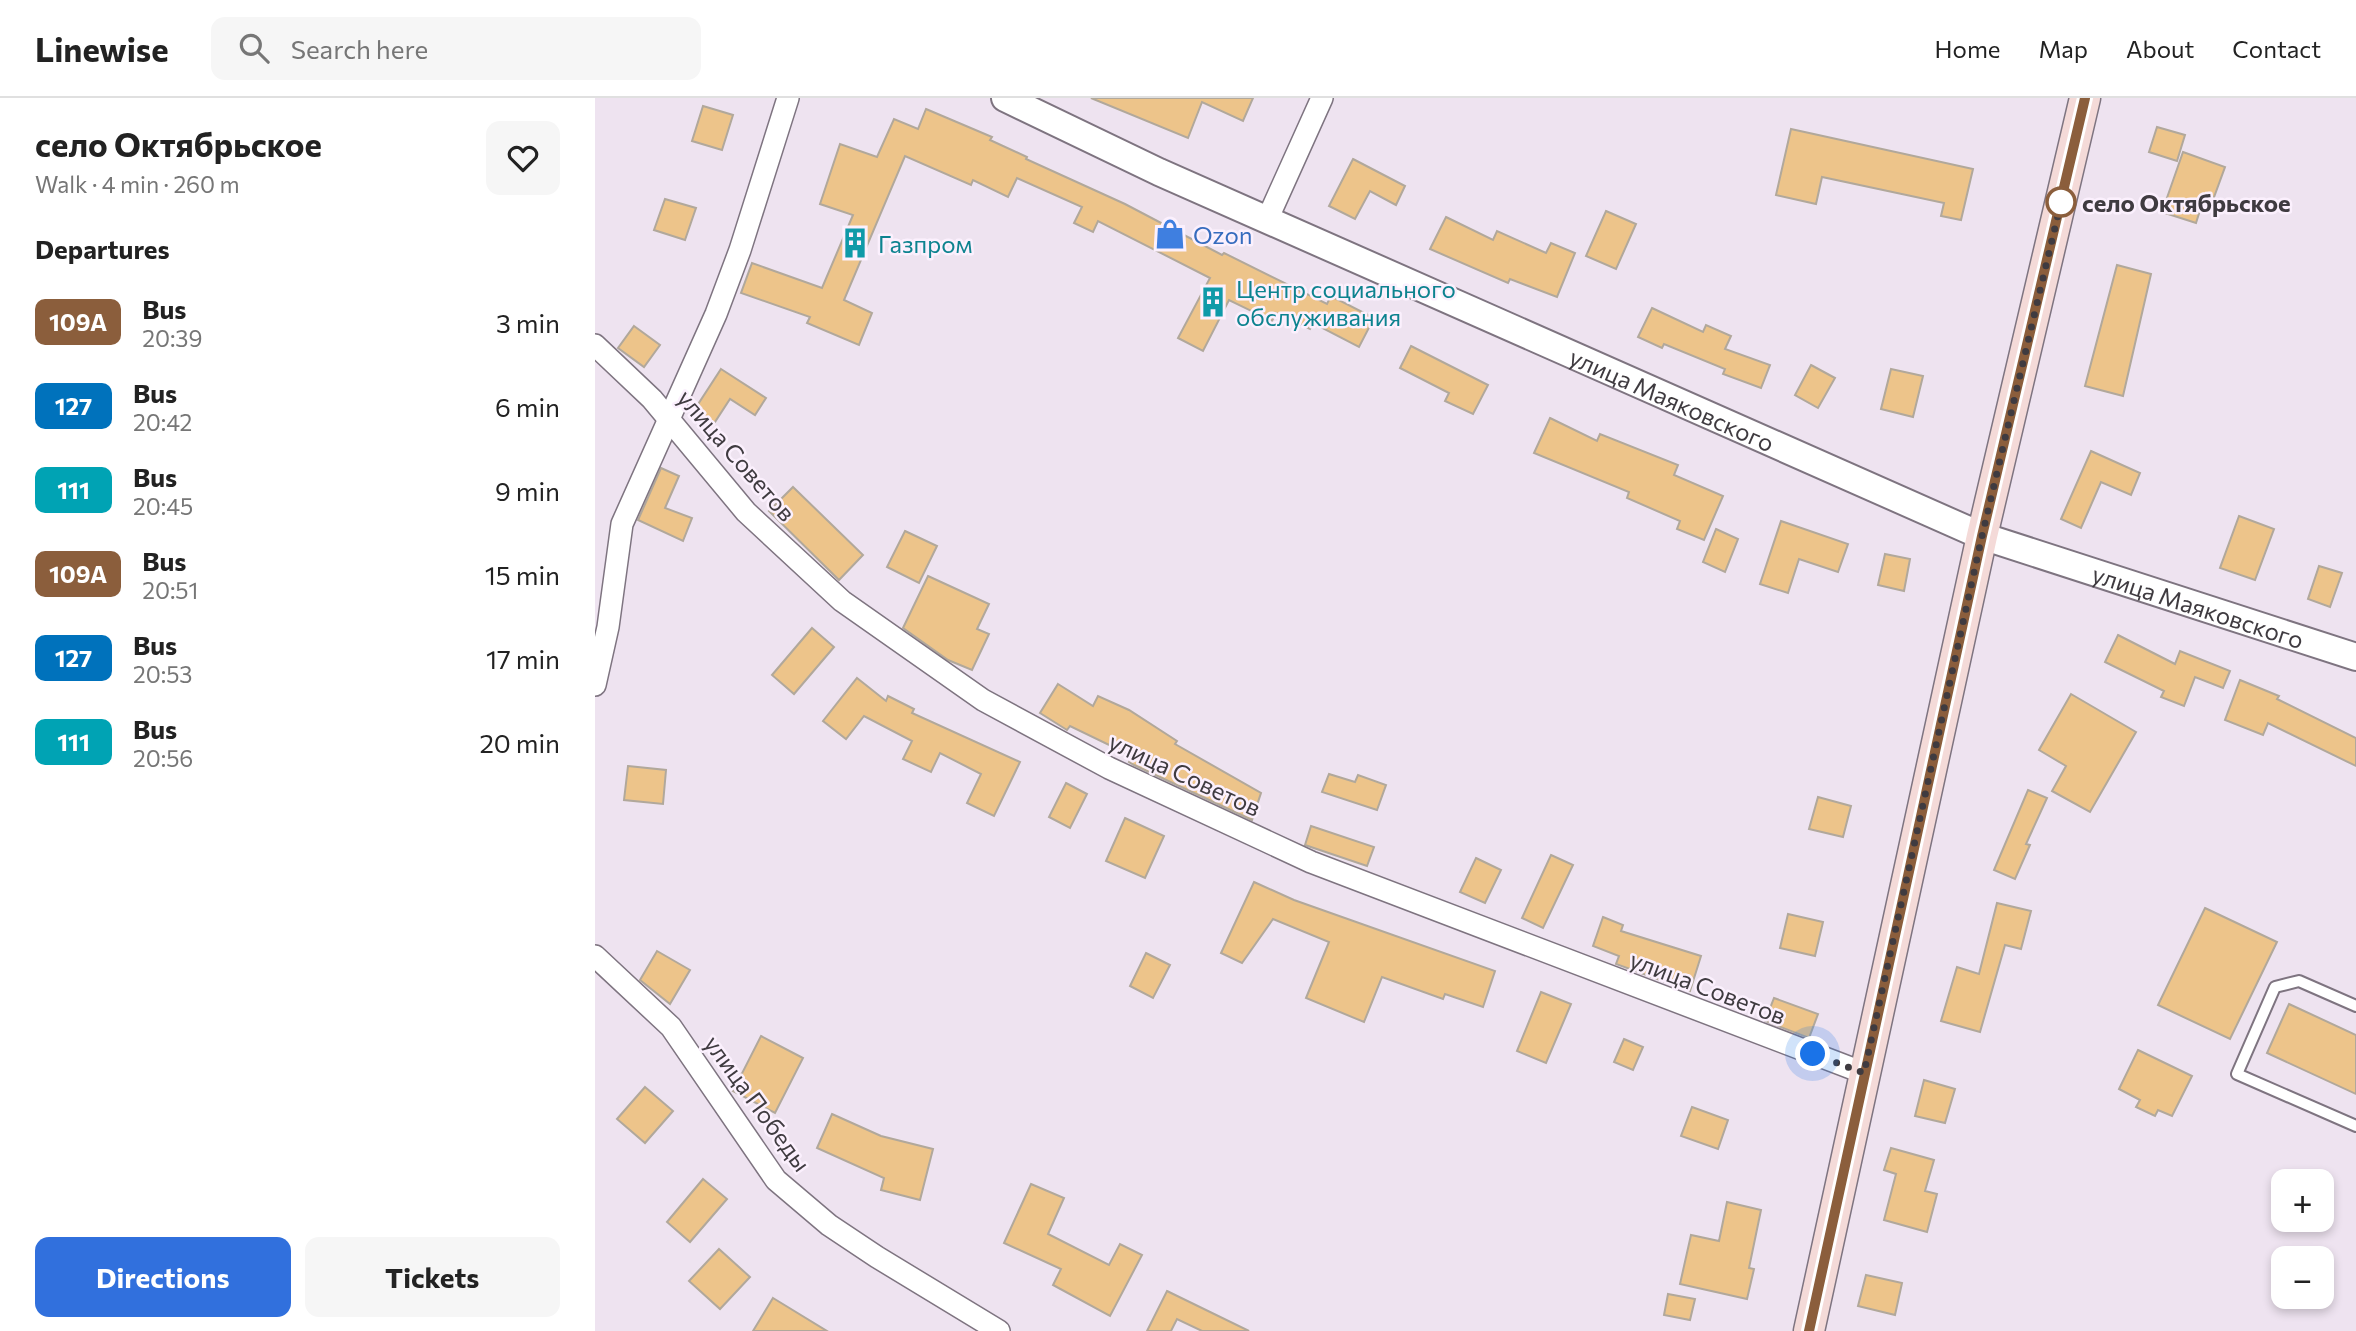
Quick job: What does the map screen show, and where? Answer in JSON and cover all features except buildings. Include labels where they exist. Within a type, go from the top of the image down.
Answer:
[{"type":"main road","points":[[1809,1331],[1982,536],[2085,98]]},
{"type":"street","points":[[595,685],[608,626],[622,524],[670,419],[740,250],[788,98]]},
{"type":"street","name":"улица Маяковского","points":[[1005,98],[1267,219],[1982,536],[2356,657]]},
{"type":"street","points":[[1267,219],[1322,98]]},
{"type":"street","name":"улица Советов","points":[[595,345],[670,419],[702,463],[746,512],[842,601],[983,700],[1109,768],[1311,862],[1864,1073]]},
{"type":"street","name":"улица Победы","points":[[595,956],[671,1027],[776,1181],[829,1225],[999,1331]]},
{"type":"lane","points":[[2356,1006],[2299,981],[2275,987],[2237,1074],[2356,1126]]},
{"type":"bus line","name":"109А","points":[[1809,1331],[1982,536],[2085,98]]},
{"type":"place","name":"село Октябрьское","points":[[2061,202]]},
{"type":"place","name":"Ozon","points":[[1170,234]]},
{"type":"place","name":"Газпром","points":[[855,243]]},
{"type":"place","name":"Центр социального обслуживания","points":[[1213,302]]},
{"type":"route","points":[[1813,1054],[1864,1073],[1982,536],[2061,202]]}]
